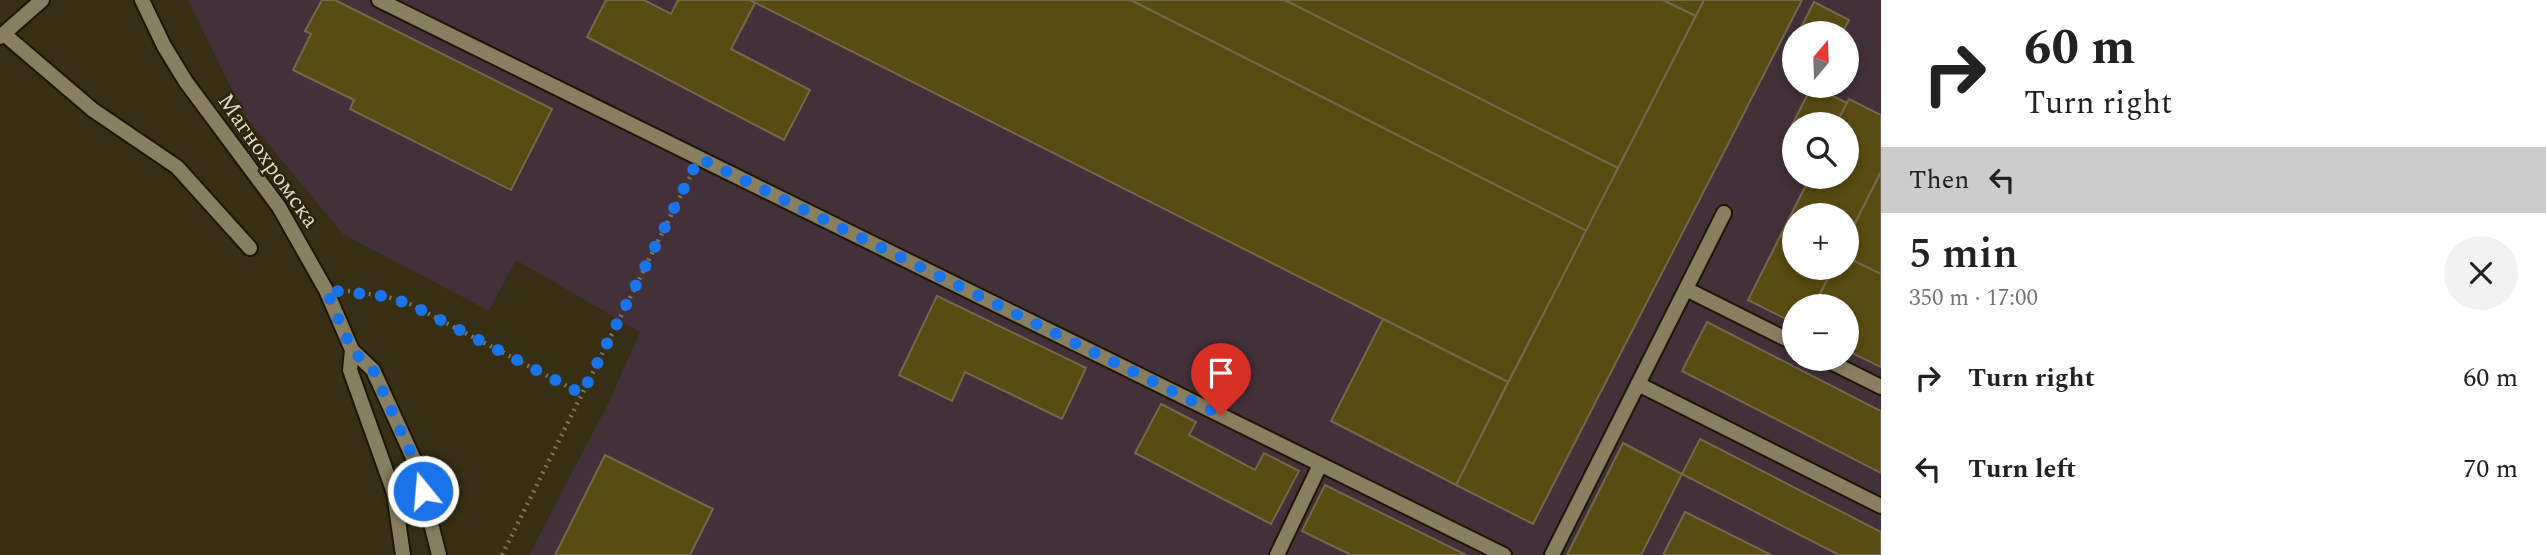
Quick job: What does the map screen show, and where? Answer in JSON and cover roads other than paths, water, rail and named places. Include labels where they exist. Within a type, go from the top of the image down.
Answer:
[{"type":"street","points":[[42,0],[2,36],[93,110],[177,167],[250,248]]},
{"type":"street","name":"Магнохромска","points":[[142,0],[164,46],[186,82],[279,207],[326,290],[352,350],[373,370],[416,464],[439,555]]},
{"type":"street","points":[[379,0],[1504,555]]},
{"type":"street","points":[[1552,555],[1724,213]]},
{"type":"street","points":[[1686,289],[1782,337]]},
{"type":"street","name":"Магнохромска","points":[[352,350],[350,370],[394,493],[403,555]]},
{"type":"street","points":[[1849,371],[1881,387]]},
{"type":"street","points":[[1638,384],[1881,506]]},
{"type":"street","points":[[1277,555],[1320,464]]}]
